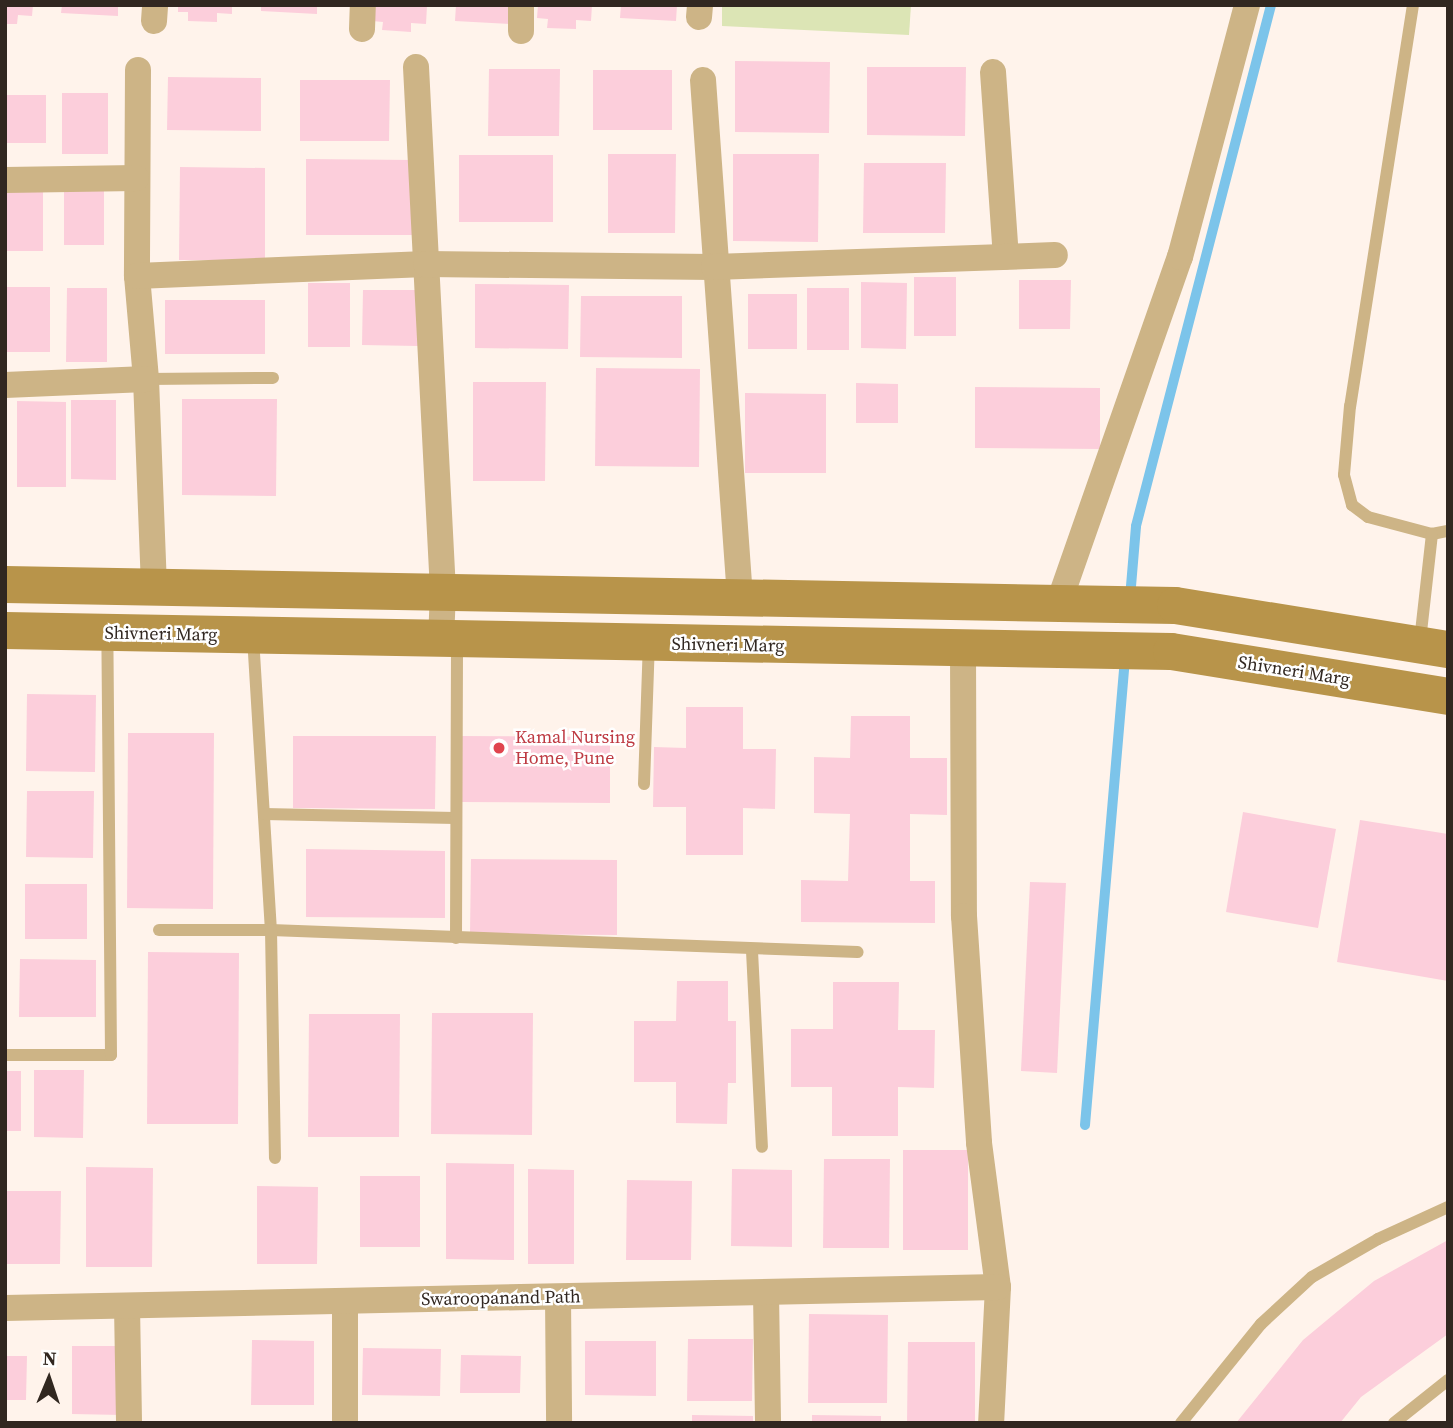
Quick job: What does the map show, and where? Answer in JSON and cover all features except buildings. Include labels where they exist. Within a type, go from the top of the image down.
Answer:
[{"type":"main road","points":[[5,584],[1175,604],[1434,647]]},
{"type":"main road","name":"Shivneri Marg","points":[[5,630],[963,650],[1171,651],[1448,696]]},
{"type":"street","points":[[1075,602],[1180,257],[1247,5]]},
{"type":"street","points":[[416,67],[443,591],[449,640]]},
{"type":"street","points":[[138,70],[137,276],[146,379],[154,586]]},
{"type":"street","points":[[993,72],[1006,257]]},
{"type":"street","points":[[703,80],[714,267],[740,597]]},
{"type":"street","points":[[5,180],[136,178]]},
{"type":"street","points":[[137,276],[426,264],[714,267],[1055,256]]},
{"type":"street","points":[[5,385],[146,379]]},
{"type":"street","points":[[963,650],[964,916],[979,1143],[998,1287],[991,1423]]},
{"type":"street","name":"Swaroopanand Path","points":[[5,1308],[998,1287]]},
{"type":"street","points":[[766,1293],[768,1423]]},
{"type":"street","points":[[558,1297],[559,1423]]},
{"type":"street","points":[[345,1301],[345,1423]]},
{"type":"street","points":[[127,1306],[129,1423]]},
{"type":"lane","points":[[1413,5],[1350,406],[1344,475],[1352,505],[1368,517],[1432,534],[1448,531]]},
{"type":"lane","points":[[146,379],[273,379]]},
{"type":"lane","points":[[1432,534],[1434,647]]},
{"type":"lane","points":[[5,1055],[111,1055],[107,633]]},
{"type":"lane","points":[[253,636],[271,930],[275,1158]]},
{"type":"lane","points":[[449,640],[456,938]]},
{"type":"lane","points":[[644,784],[649,644]]},
{"type":"lane","points":[[264,814],[455,818]]},
{"type":"lane","points":[[159,930],[271,930],[752,951],[858,952]]},
{"type":"lane","points":[[752,951],[762,1147]]},
{"type":"lane","points":[[1181,1423],[1261,1324],[1312,1277],[1448,1207]]},
{"type":"lane","points":[[1394,1423],[1448,1380]]},
{"type":"green space","points":[[722,5],[911,5],[909,35],[722,26]]},
{"type":"waterway","points":[[1130,598],[1136,526],[1271,5]]},
{"type":"waterway","points":[[1085,1125],[1125,658]]},
{"type":"place","name":"Kamal Nursing Home, Pune","points":[[499,748]]}]
